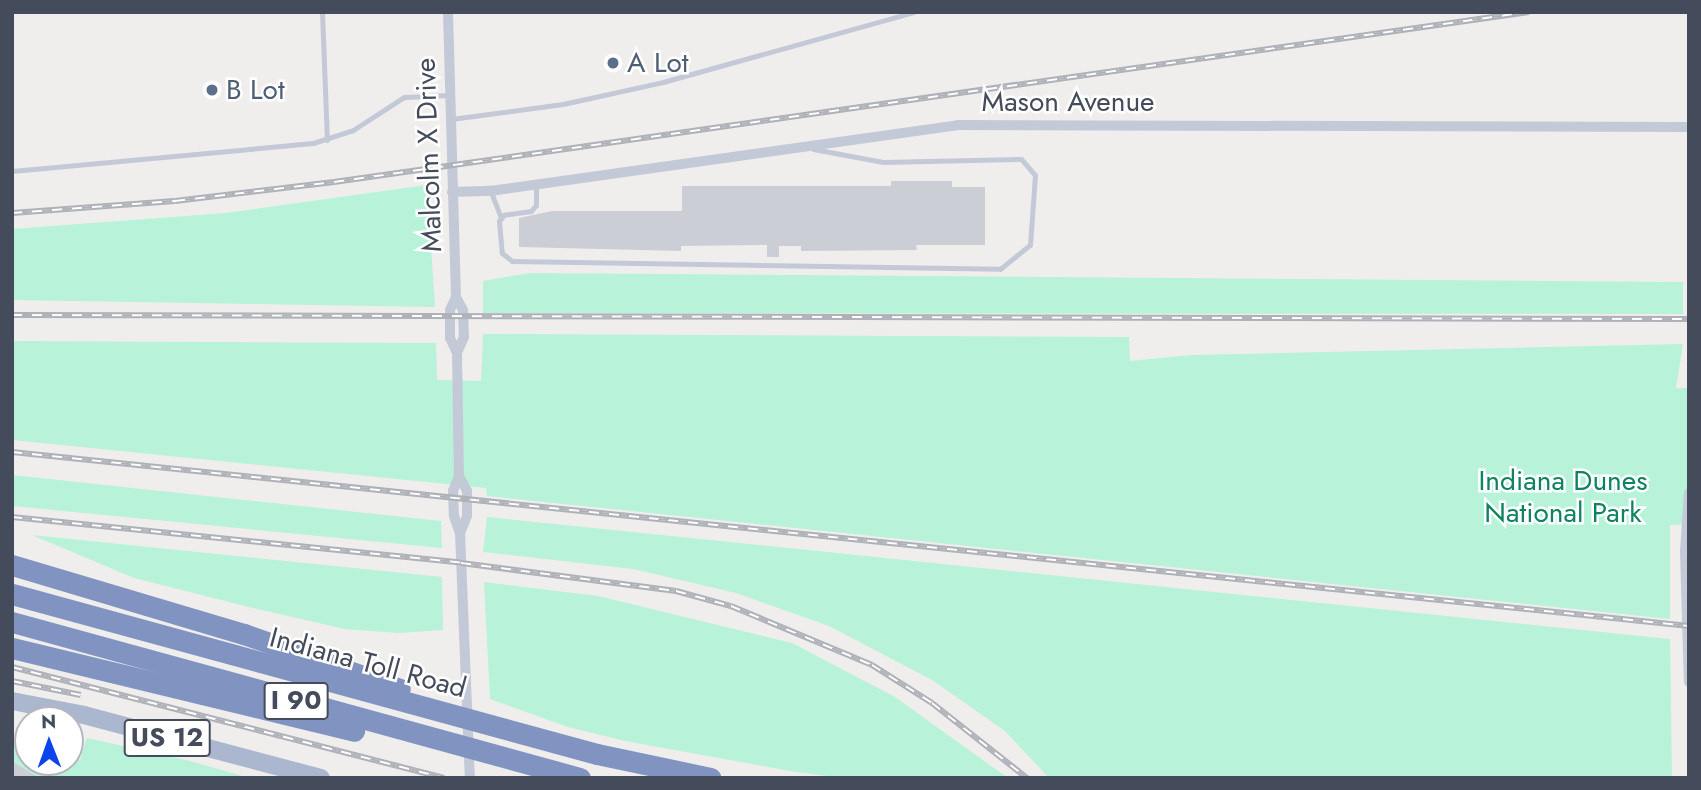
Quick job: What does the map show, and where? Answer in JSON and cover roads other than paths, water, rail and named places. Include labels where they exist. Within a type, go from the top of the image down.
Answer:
[{"type":"highway","points":[[12,565],[244,634],[496,727]]},
{"type":"highway","name":"Indiana Toll Road","points":[[12,594],[496,727],[710,778]]},
{"type":"highway","name":"Indiana Toll Road","points":[[12,622],[580,778]]},
{"type":"highway","points":[[12,648],[353,731],[498,757]]},
{"type":"main road","name":"US 12","points":[[12,701],[84,715],[321,778]]},
{"type":"street","name":"Malcolm X Drive","points":[[448,12],[456,297],[463,324],[457,353],[459,476],[467,503],[460,533],[470,778]]},
{"type":"street","name":"Mason Avenue","points":[[452,192],[491,191],[800,145],[958,125],[1689,127]]},
{"type":"street","points":[[1689,493],[1685,551],[1689,682]]},
{"type":"lane","points":[[322,12],[327,140]]},
{"type":"lane","points":[[450,119],[497,113],[663,82],[914,12]]},
{"type":"lane","points":[[12,171],[128,163],[327,140],[353,130],[404,97],[450,95]]},
{"type":"lane","points":[[491,191],[501,218],[502,253],[512,261],[1000,270],[1030,246],[1035,175],[1021,159],[883,162],[800,145]]},
{"type":"lane","points":[[501,218],[531,211],[536,205],[536,184]]},
{"type":"railway","points":[[12,213],[175,201],[334,182],[1529,12]]},
{"type":"railway","points":[[12,315],[1689,319]]},
{"type":"railway","points":[[12,452],[1689,626]]},
{"type":"railway","points":[[12,517],[461,563],[676,591],[731,606],[872,665],[932,703],[1027,778]]},
{"type":"railway","points":[[12,667],[444,778]]},
{"type":"railway","points":[[12,681],[81,695]]},
{"type":"place","name":"A Lot","points":[[613,63]]},
{"type":"place","name":"B Lot","points":[[212,90]]},
{"type":"park label","name":"Indiana Dunes National Park","points":[[1563,497]]}]
